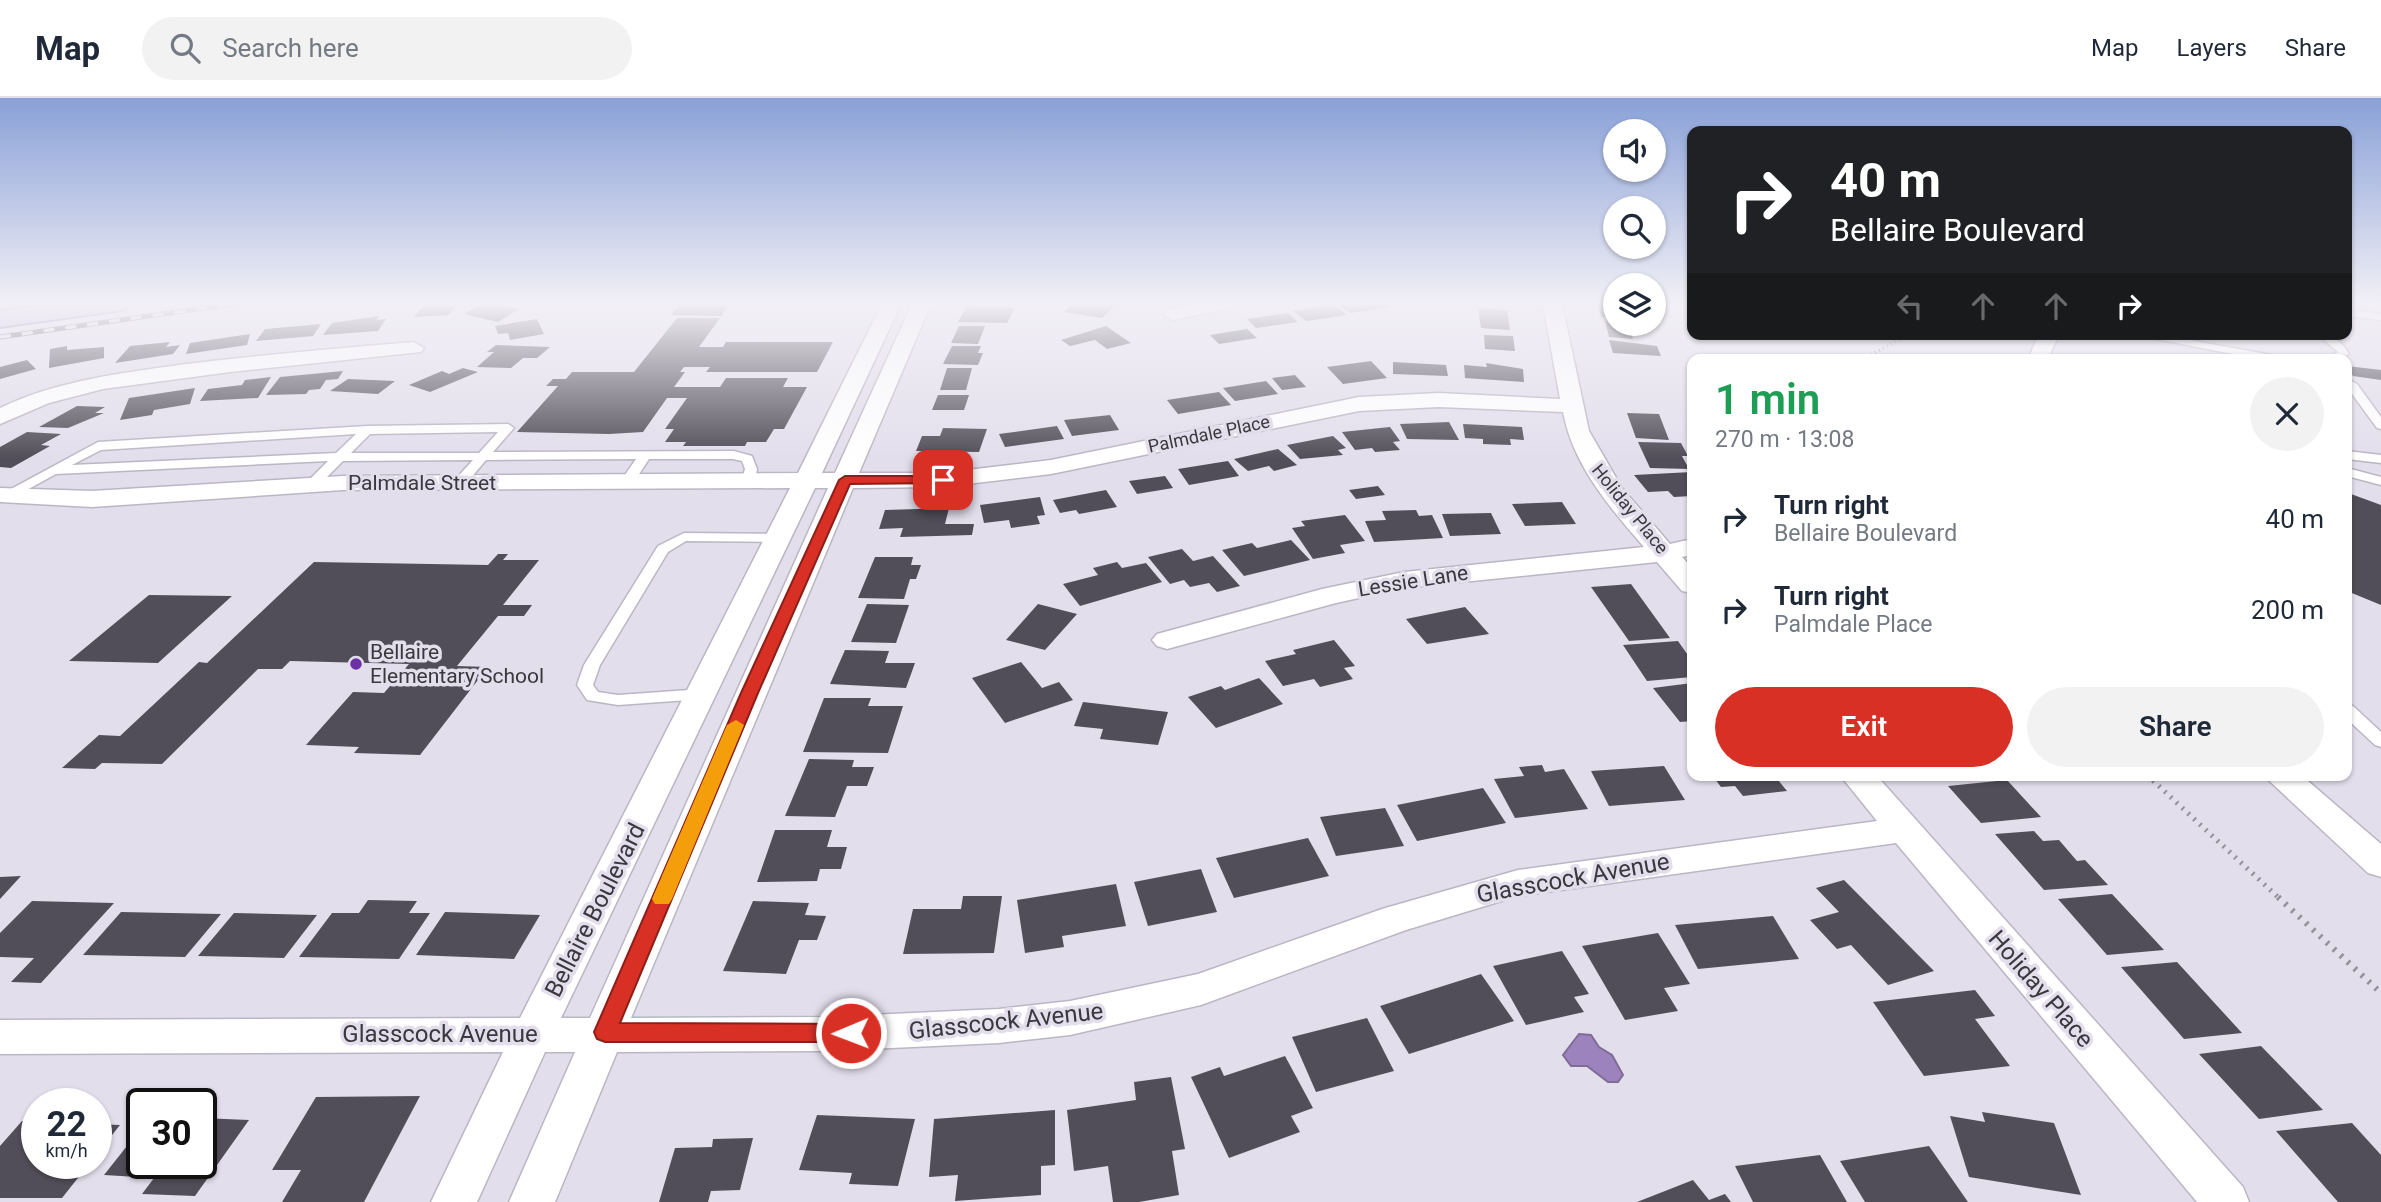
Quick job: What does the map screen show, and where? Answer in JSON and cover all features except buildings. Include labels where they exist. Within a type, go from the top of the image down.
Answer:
[{"type":"street","points":[[0,417],[39,397],[76,387],[315,356]]},
{"type":"street","name":"Bellaire Boulevard","points":[[454,1202],[532,1035],[806,482],[883,356]]},
{"type":"street","name":"Bellaire Boulevard","points":[[532,1202],[750,693],[845,480],[885,356]]},
{"type":"street","name":"Holiday Place","points":[[1563,356],[1578,431],[1594,468],[1687,579]]},
{"type":"street","name":"Palmdale Place","points":[[845,480],[943,480],[1051,467],[1359,404],[1439,400],[1573,406]]},
{"type":"street","name":"Palmdale Street","points":[[4,495],[92,499],[311,485],[845,480]]},
{"type":"street","name":"Lessie Lane","points":[[1167,640],[1332,595],[1404,580],[1665,553],[1687,548]]},
{"type":"street","points":[[703,694],[750,693]]},
{"type":"street","name":"Holiday Place","points":[[1862,781],[2226,1202]]},
{"type":"street","points":[[2287,781],[2381,864]]},
{"type":"street","name":"Glasscock Avenue","points":[[0,1037],[925,1031],[1070,1018],[1201,989],[1395,919],[1518,883],[1904,830]]},
{"type":"lane","points":[[2352,385],[2381,425]]},
{"type":"lane","points":[[4,495],[98,446],[367,430],[509,428],[460,483]]},
{"type":"lane","points":[[311,485],[367,430]]},
{"type":"lane","points":[[54,470],[340,457],[646,454],[741,457],[748,459],[751,469],[748,482]]},
{"type":"lane","points":[[627,482],[646,454]]},
{"type":"lane","points":[[2352,456],[2381,459]]},
{"type":"lane","points":[[2352,473],[2381,481]]},
{"type":"lane","points":[[703,694],[618,700],[593,696],[585,685],[592,665],[663,549],[684,537],[779,538]]},
{"type":"lane","points":[[2352,715],[2381,741]]},
{"type":"path","points":[[2153,781],[2381,993]]},
{"type":"shaded area","points":[[1579,1034],[1591,1035],[1599,1047],[1612,1055],[1623,1075],[1618,1082],[1608,1082],[1587,1066],[1571,1066],[1563,1055]]},
{"type":"slow traffic","points":[[662,899],[736,725]]},
{"type":"place","name":"Bellaire Elementary School","points":[[356,664]]},
{"type":"route","points":[[851,1033],[605,1032],[750,693],[845,480],[943,480]]}]
